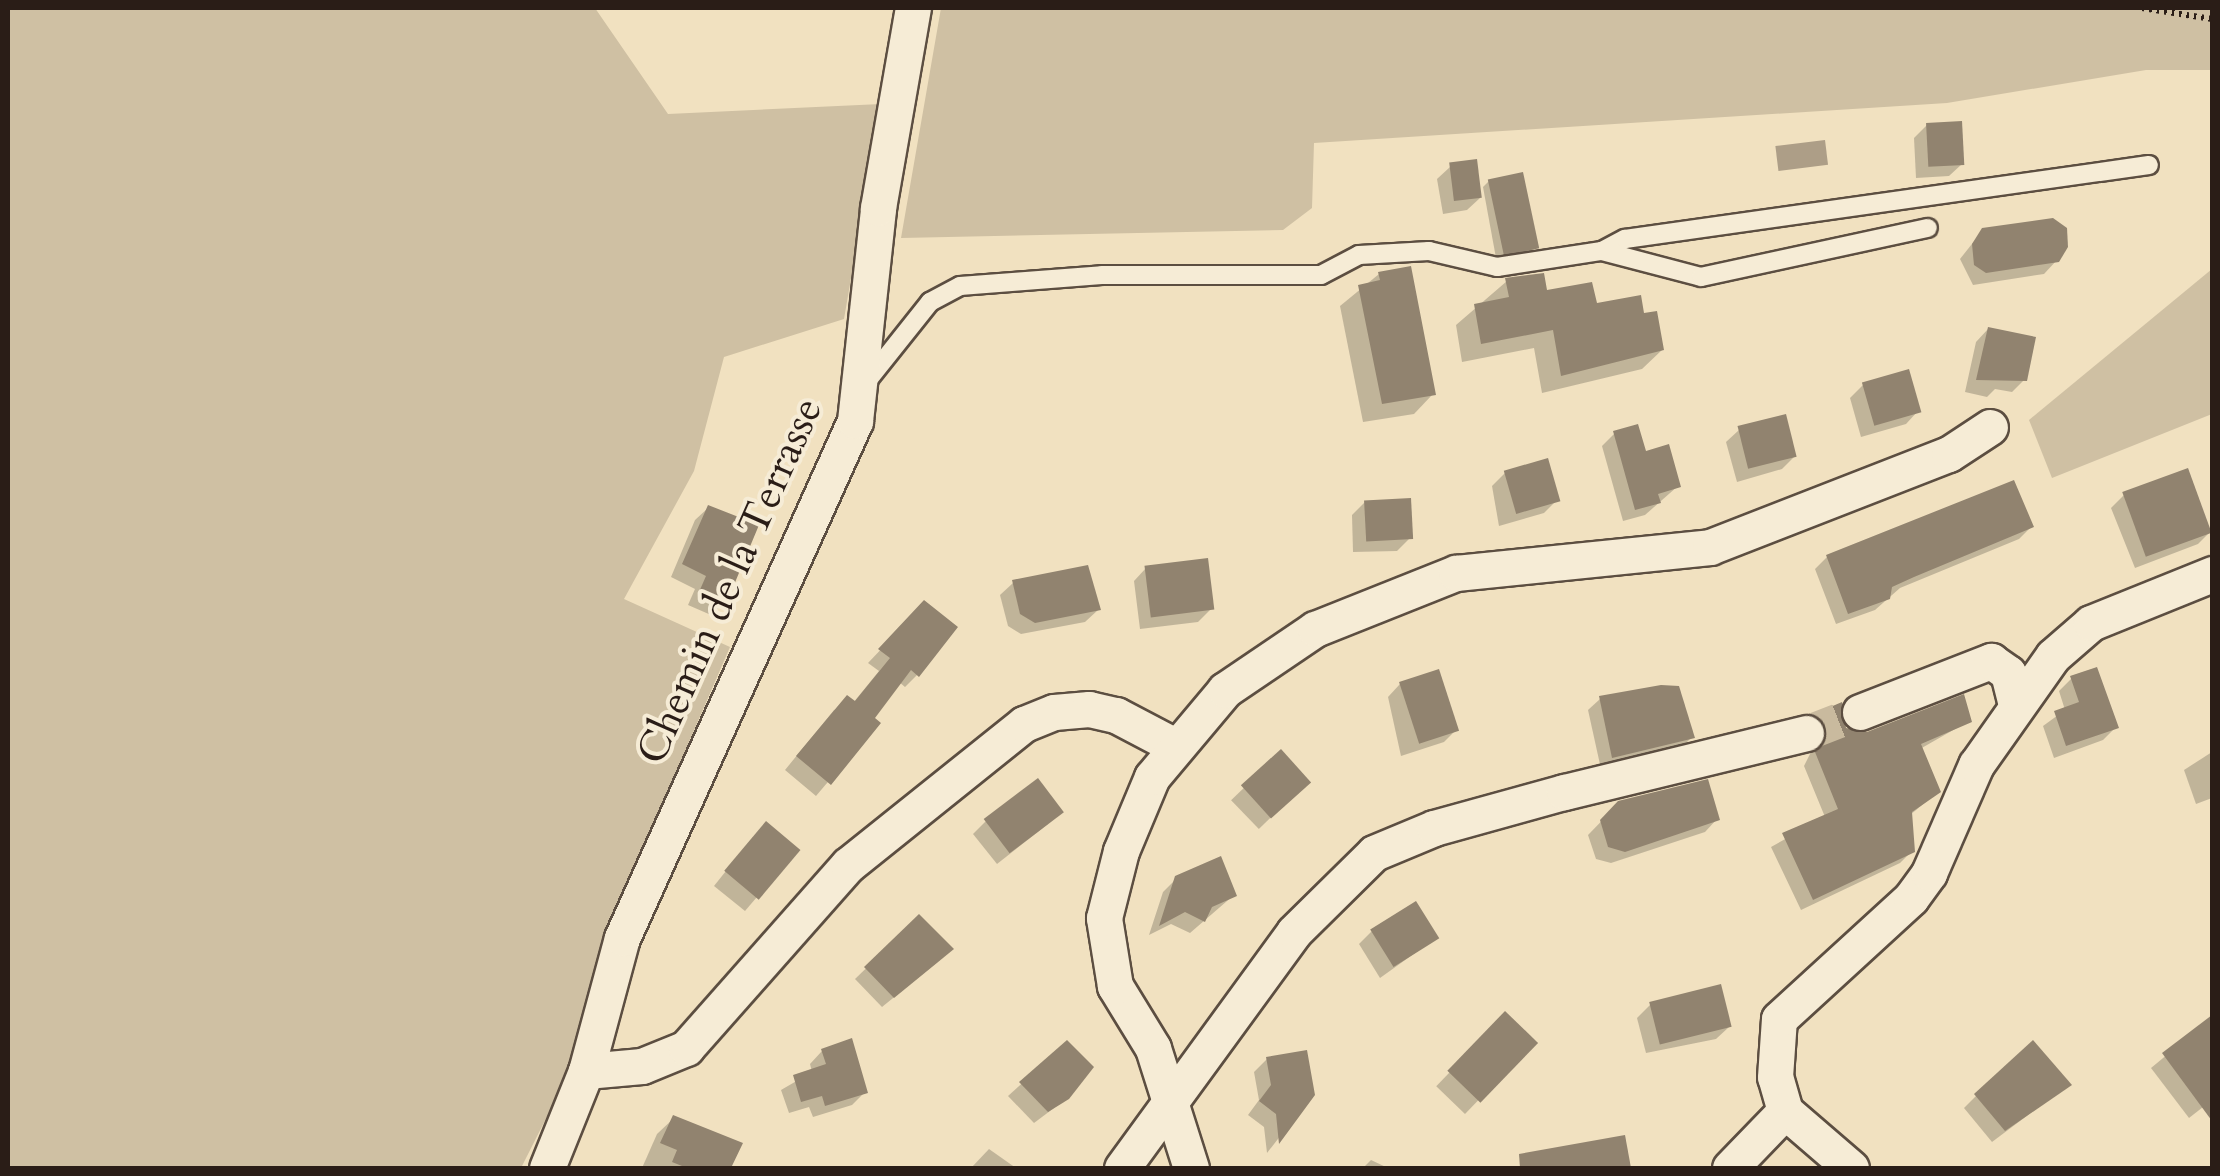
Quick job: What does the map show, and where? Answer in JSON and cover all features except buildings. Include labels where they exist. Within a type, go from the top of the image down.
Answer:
[{"type":"street","name":"Chemin de la Terrasse","points":[[547,1168],[586,1071],[622,938],[845,450],[861,389],[878,208],[914,8]]},
{"type":"street","points":[[1191,1168],[1168,1106],[1153,1048],[1115,986],[1104,918],[1121,851],[1173,745],[1255,668],[1349,615],[1456,573],[1710,547],[1950,454],[1990,426]]},
{"type":"street","points":[[1851,1168],[1785,1110],[1775,1076],[1778,1019],[1911,898],[1929,873],[1976,765],[2015,702],[2091,623],[2212,574]]},
{"type":"street","points":[[1860,712],[1991,661],[2008,673],[2015,702]]},
{"type":"street","points":[[586,1071],[642,1066],[686,1048],[848,865],[1024,724],[1054,712],[1089,709],[1116,715],[1173,745]]},
{"type":"street","points":[[1122,1168],[1304,922],[1374,853],[1434,828],[1806,733]]},
{"type":"street","points":[[1730,1168],[1785,1110]]},
{"type":"lane","points":[[861,389],[916,317],[943,290],[960,286],[1102,274],[1321,275],[1359,255],[1429,251],[1498,267],[1602,251],[1625,239],[2149,165]]},
{"type":"lane","points":[[1602,251],[1701,278],[1928,228]]},
{"type":"path","points":[[2142,8],[2212,19]]},
{"type":"shaded area","points":[[8,8],[595,8],[668,114],[881,104],[844,319],[724,357],[694,471],[624,599],[730,647],[608,930],[572,1067],[521,1168],[8,1168]]},
{"type":"shaded area","points":[[941,8],[2212,8],[2212,70],[2146,70],[1947,103],[1314,143],[1312,208],[1283,230],[901,238]]},
{"type":"shaded area","points":[[1825,140],[1828,165],[1778,171],[1775,146]]},
{"type":"shaded area","points":[[2212,269],[2212,414],[2052,478],[2029,420]]},
{"type":"tunnel","points":[[1806,733],[1860,712]]}]
